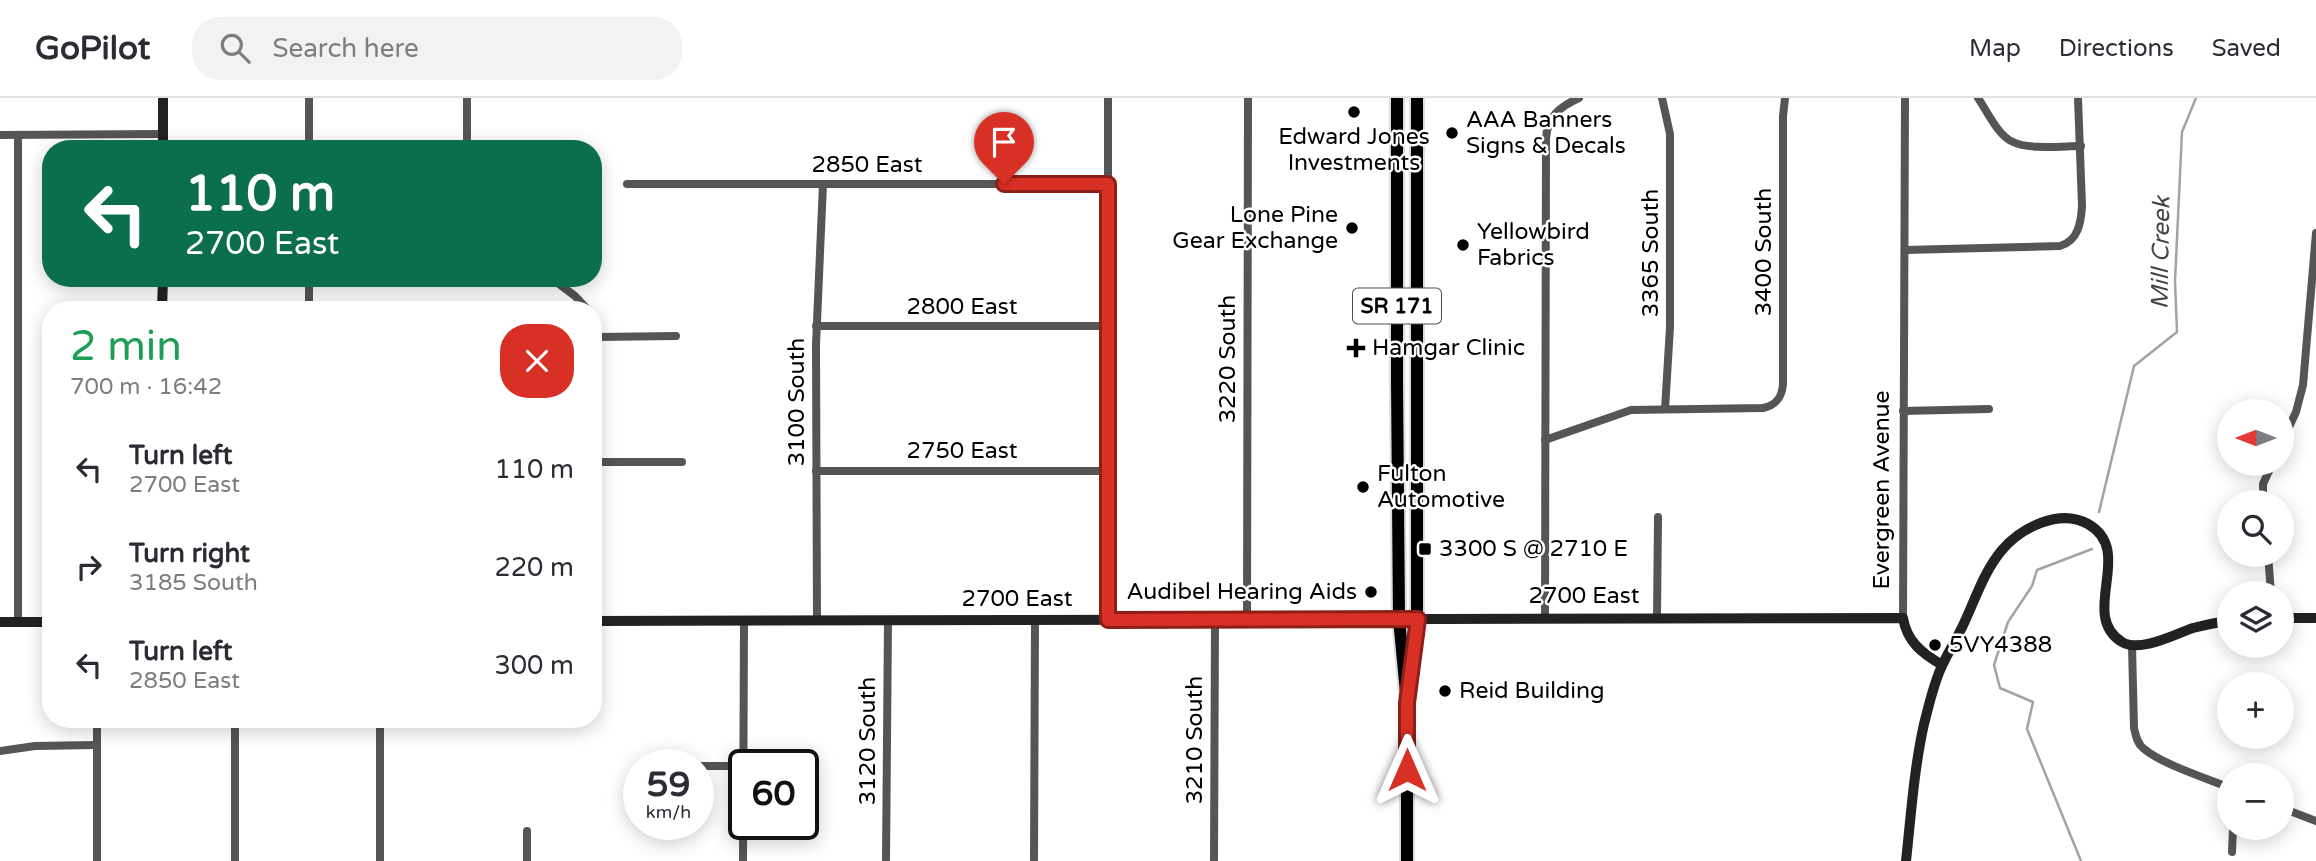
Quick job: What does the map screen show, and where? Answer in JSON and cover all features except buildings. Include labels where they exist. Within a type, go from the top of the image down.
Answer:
[{"type":"main road","name":"SR 171","points":[[1397,98],[1399,619],[1407,703],[1407,861]]},
{"type":"main road","name":"SR 171","points":[[1407,703],[1418,619],[1418,98]]},
{"type":"street","points":[[163,98],[163,140]]},
{"type":"street","points":[[309,98],[309,140]]},
{"type":"street","points":[[467,98],[467,140]]},
{"type":"street","points":[[1108,98],[1108,620]]},
{"type":"street","name":"3220 South","points":[[1247,620],[1248,98]]},
{"type":"street","points":[[1545,617],[1546,139],[1548,124],[1556,111],[1578,98]]},
{"type":"street","name":"3365 South","points":[[1662,98],[1670,134],[1670,327],[1665,409]]},
{"type":"street","name":"3400 South","points":[[1665,409],[1763,408],[1775,403],[1780,397],[1783,384],[1785,98]]},
{"type":"street","name":"Evergreen Avenue","points":[[1905,98],[1903,618],[1905,629],[1918,649],[1942,665]]},
{"type":"street","points":[[1978,98],[2003,135],[2012,142],[2024,145],[2081,146]]},
{"type":"street","points":[[1905,250],[2060,246],[2071,242],[2081,218],[2078,98]]},
{"type":"street","points":[[0,135],[163,134]]},
{"type":"street","points":[[18,135],[18,622]]},
{"type":"street","name":"2850 East","points":[[626,184],[1108,184]]},
{"type":"street","name":"3100 South","points":[[817,620],[816,326],[822,184]]},
{"type":"street","points":[[2294,414],[2299,403],[2312,340],[2316,233]]},
{"type":"street","points":[[563,287],[580,301]]},
{"type":"street","name":"2800 East","points":[[816,326],[1108,326]]},
{"type":"street","points":[[602,337],[676,336]]},
{"type":"street","points":[[1545,440],[1625,412],[1665,409]]},
{"type":"street","points":[[1903,411],[1989,409]]},
{"type":"street","points":[[602,461],[682,462]]},
{"type":"street","name":"2750 East","points":[[816,471],[1108,471]]},
{"type":"street","points":[[1657,618],[1658,517]]},
{"type":"street","points":[[1906,861],[1921,743],[1936,680],[1992,564],[2014,539],[2038,524],[2059,519],[2087,523],[2098,532],[2108,550],[2109,576],[2104,607],[2106,620],[2110,631],[2124,644],[2132,646],[2155,642],[2203,625],[2217,623]]},
{"type":"street","name":"2700 East","points":[[602,621],[1903,618]]},
{"type":"street","points":[[2294,618],[2316,618]]},
{"type":"street","name":"3120 South","points":[[886,861],[888,620]]},
{"type":"street","points":[[1034,861],[1035,620]]},
{"type":"street","name":"3210 South","points":[[1214,861],[1215,620]]},
{"type":"street","points":[[743,749],[744,621]]},
{"type":"street","points":[[0,622],[42,622]]},
{"type":"street","points":[[2132,646],[2134,728],[2137,741],[2144,749],[2161,759],[2217,783]]},
{"type":"street","points":[[97,728],[97,861]]},
{"type":"street","points":[[235,728],[235,861]]},
{"type":"street","points":[[380,728],[380,861]]},
{"type":"street","points":[[0,751],[35,746],[96,745]]},
{"type":"street","points":[[2294,813],[2316,821]]},
{"type":"street","points":[[527,831],[527,861]]},
{"type":"street","points":[[743,840],[743,861]]},
{"type":"street","points":[[2232,840],[2232,852]]},
{"type":"waterway","name":"Mill Creek","points":[[2099,512],[2134,366],[2177,332],[2175,281],[2182,132],[2196,98]]},
{"type":"waterway","name":"Mill Creek","points":[[2081,861],[2027,729],[2033,702],[2000,688],[1994,665],[2008,622],[2032,586],[2037,570],[2092,549]]},
{"type":"place","name":"Edward Jones Investments","points":[[1354,112]]},
{"type":"place","name":"AAA Banners Signs & Decals","points":[[1452,133]]},
{"type":"place","name":"Lone Pine Gear Exchange","points":[[1352,228]]},
{"type":"place","name":"Yellowbird Fabrics","points":[[1463,245]]},
{"type":"place","name":"Hamgar Clinic","points":[[1356,348]]},
{"type":"place","name":"Fulton Automotive","points":[[1363,487]]},
{"type":"place","name":"3300 S @ 2710 E","points":[[1425,549]]},
{"type":"place","name":"Audibel Hearing Aids","points":[[1371,592]]},
{"type":"place","name":"5VY4388","points":[[1935,645]]},
{"type":"place","name":"Reid Building","points":[[1445,691]]},
{"type":"route","points":[[1004,184],[1108,184],[1108,620],[1418,619],[1407,703],[1407,770]]}]
